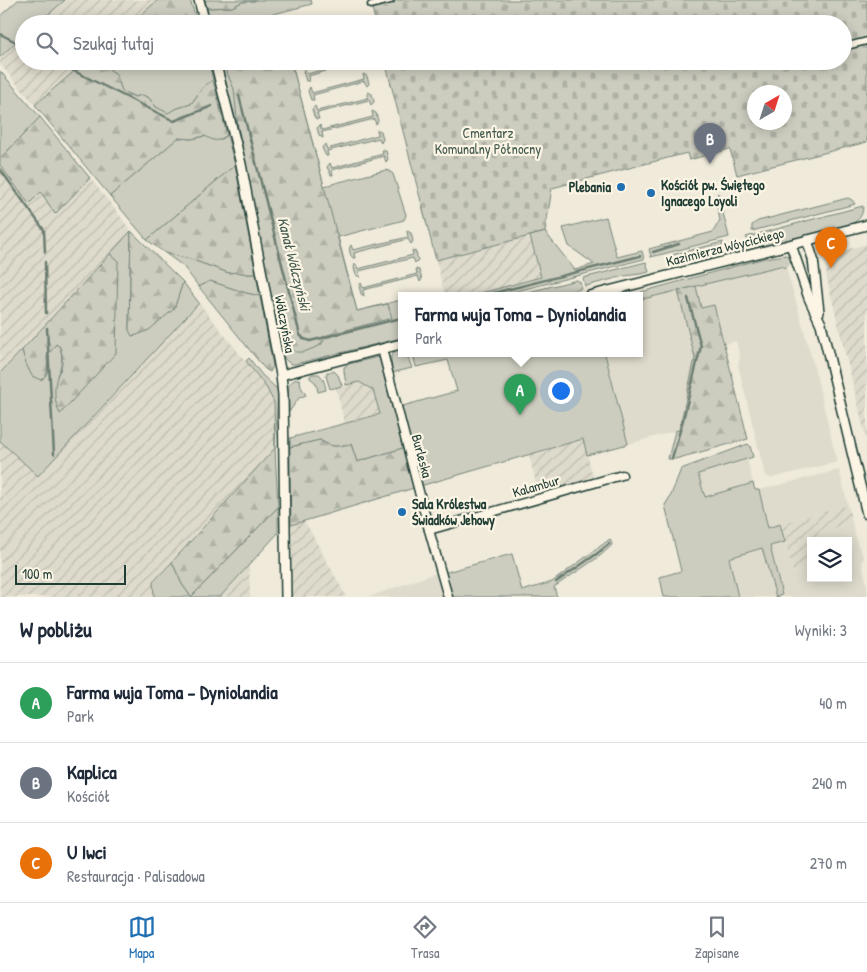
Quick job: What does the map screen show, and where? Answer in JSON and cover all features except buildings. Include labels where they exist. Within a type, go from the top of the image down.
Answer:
[{"type":"street","points":[[199,0],[203,15]]},
{"type":"street","points":[[371,6],[382,1],[391,0]]},
{"type":"street","points":[[852,45],[867,41]]},
{"type":"street","name":"Wólczyńska","points":[[217,70],[241,164],[281,375],[286,597]]},
{"type":"street","name":"Kazimierza Wóycickiego","points":[[605,292],[867,225]]},
{"type":"street","points":[[807,240],[812,259],[820,320],[867,514]]},
{"type":"street","points":[[791,244],[809,298],[820,320]]},
{"type":"street","points":[[281,375],[398,345]]},
{"type":"street","name":"Burleska","points":[[382,350],[448,597]]},
{"type":"street","name":"Kalambur","points":[[429,530],[622,475]]},
{"type":"shaded area","points":[[65,0],[158,0],[140,15],[48,15]]},
{"type":"shaded area","points":[[15,43],[15,70],[76,70],[35,105],[0,64],[0,57]]},
{"type":"shaded area","points":[[40,117],[131,231],[0,373],[0,159]]},
{"type":"shaded area","points":[[530,236],[541,277],[485,292],[444,292],[436,260]]},
{"type":"shaded area","points":[[867,244],[866,438],[827,279],[825,259],[829,254]]},
{"type":"shaded area","points":[[781,266],[786,268],[796,302],[816,374],[837,462],[771,478],[765,475],[738,365],[740,358],[736,341],[725,344],[714,305],[701,308],[696,286]]},
{"type":"shaded area","points":[[678,291],[695,358],[679,430],[628,444],[606,357],[643,357],[643,299]]},
{"type":"shaded area","points":[[199,303],[266,387],[274,402],[275,448],[153,582],[154,597],[0,597],[0,441],[38,476]]},
{"type":"shaded area","points":[[359,382],[373,390],[381,414],[345,424],[336,388]]},
{"type":"shaded area","points":[[583,439],[594,480],[539,495],[529,455]]},
{"type":"shaded area","points":[[747,459],[753,483],[705,497],[698,473]]},
{"type":"shaded area","points":[[839,470],[848,505],[768,528],[759,490]]},
{"type":"shaded area","points":[[848,505],[852,522],[821,532],[822,537],[807,537],[807,568],[793,573],[780,524]]},
{"type":"shaded area","points":[[304,520],[346,596],[292,597],[291,525]]},
{"type":"shaded area","points":[[852,522],[858,546],[864,557],[862,564],[867,585],[867,597],[783,597],[770,546],[785,542],[793,573],[807,568],[807,582],[852,582],[852,537],[822,537],[821,532]]},
{"type":"shaded area","points":[[762,548],[776,597],[738,597],[729,558]]},
{"type":"shaded area","points":[[249,565],[250,597],[220,597]]},
{"type":"shaded area","points":[[436,573],[442,597],[369,597],[391,589]]},
{"type":"green space","points":[[18,0],[65,0],[48,15],[15,15],[15,43],[0,57],[0,16]]},
{"type":"green space","points":[[158,0],[190,0],[195,15],[140,15]]},
{"type":"green space","points":[[205,0],[255,1],[242,2],[232,7],[207,8]]},
{"type":"green space","points":[[255,0],[311,0],[312,4],[270,15],[209,15],[207,8],[232,7],[242,2]]},
{"type":"green space","name":"Cmentarz Komunalny Północny","points":[[370,0],[867,0],[867,142],[737,175],[730,149],[689,160],[687,153],[552,188],[545,232],[436,260],[387,70],[852,70],[852,15],[374,15]]},
{"type":"green space","points":[[76,70],[110,70],[116,74],[122,91],[135,97],[145,96],[156,107],[168,113],[191,104],[204,86],[213,80],[227,135],[216,140],[205,136],[191,139],[178,138],[110,196],[35,105]]},
{"type":"green space","points":[[110,70],[210,70],[213,80],[204,86],[191,104],[175,109],[168,114],[156,107],[149,98],[142,95],[135,97],[122,91],[116,74]]},
{"type":"green space","points":[[222,70],[293,70],[324,186],[386,170],[393,174],[406,215],[404,220],[338,237],[357,311],[398,301],[398,339],[295,364],[290,363],[284,358],[279,342],[276,299],[269,293],[238,127]]},
{"type":"green space","points":[[226,70],[293,70],[357,311],[388,304],[392,318],[327,335],[321,345],[304,352],[296,352],[284,343],[281,331],[280,308],[277,301],[269,293],[238,127],[234,89]]},
{"type":"green space","points":[[304,70],[306,70],[307,74],[330,70],[308,76],[309,81],[306,81]]},
{"type":"green space","points":[[0,71],[40,117],[0,159]]},
{"type":"green space","points":[[363,74],[367,76],[369,84],[367,86],[364,81],[313,95],[314,100],[311,100],[308,91],[310,87],[312,93],[364,79]]},
{"type":"green space","points":[[368,92],[372,94],[374,102],[371,105],[369,100],[317,113],[319,119],[316,119],[314,116],[312,109],[315,106],[317,111],[368,98]]},
{"type":"green space","points":[[372,111],[376,113],[378,121],[376,124],[374,119],[322,132],[323,138],[319,135],[317,128],[320,125],[322,130],[373,117]]},
{"type":"green space","points":[[40,117],[90,178],[55,214],[41,192],[29,204],[0,165],[0,159]]},
{"type":"green space","points":[[377,130],[381,131],[383,139],[381,143],[379,138],[327,151],[328,156],[326,156],[322,148],[325,144],[327,149],[378,135]]},
{"type":"green space","points":[[227,135],[235,165],[147,240],[110,196],[178,138],[191,139],[205,136],[220,140]]},
{"type":"green space","points":[[382,149],[386,151],[388,159],[386,162],[384,156],[332,170],[333,175],[331,175],[327,167],[330,163],[332,168],[383,154]]},
{"type":"green space","points":[[235,165],[256,274],[229,273],[190,259],[165,253],[147,240]]},
{"type":"green space","points":[[718,193],[729,237],[651,257],[649,249],[713,232],[720,220],[716,202]]},
{"type":"green space","points":[[848,198],[855,204],[752,231],[752,225],[758,221]]},
{"type":"green space","points":[[863,206],[860,217],[850,224],[762,246],[752,244],[746,237]]},
{"type":"green space","points":[[606,217],[617,257],[642,251],[644,259],[513,292],[485,292],[541,277],[530,236],[545,232],[575,270],[594,264],[569,246],[563,228]]},
{"type":"green space","points":[[131,231],[129,330],[174,309],[183,282],[199,303],[38,476],[0,441],[0,373],[22,350],[26,364],[41,380],[47,372],[46,356],[56,344],[60,347],[62,358],[57,376],[118,262],[110,254]]},
{"type":"green space","points":[[131,231],[183,282],[174,309],[149,330],[132,336],[129,330]]},
{"type":"green space","points":[[407,231],[411,233],[413,241],[411,244],[408,239],[354,253],[355,258],[350,254],[351,245],[353,250],[408,237]]},
{"type":"green space","points":[[723,242],[719,254],[671,264],[669,258],[671,255]]},
{"type":"green space","points":[[412,250],[416,252],[418,260],[415,263],[413,258],[359,271],[360,277],[356,275],[355,264],[358,269],[413,255]]},
{"type":"green space","points":[[165,253],[190,259],[229,273],[256,274],[260,296],[210,281],[199,287],[183,266]]},
{"type":"green space","points":[[110,254],[118,261],[116,353],[60,414],[56,405],[55,389],[56,379],[62,362],[60,347],[56,344],[47,356],[47,372],[41,380],[32,376],[22,350]]},
{"type":"green space","points":[[786,255],[793,261],[786,268],[780,266],[643,299],[643,292],[641,292],[765,258]]},
{"type":"green space","points":[[646,262],[649,272],[585,286],[583,278]]},
{"type":"green space","points":[[416,269],[419,270],[422,279],[420,282],[418,276],[363,290],[364,296],[361,294],[359,286],[361,283],[363,288],[417,274]]},
{"type":"green space","points":[[577,280],[581,286],[580,289],[568,292],[528,292]]},
{"type":"green space","points":[[210,281],[260,296],[273,366],[270,372],[265,369],[199,287]]},
{"type":"green space","points":[[696,286],[701,308],[714,305],[748,439],[675,459],[668,459],[675,431],[679,430],[695,358],[678,291]]},
{"type":"green space","points":[[398,352],[398,357],[408,357],[412,368],[391,373],[391,356],[393,353]]},
{"type":"green space","points":[[378,357],[382,362],[403,448],[357,462],[351,444],[332,446],[320,440],[290,447],[290,438],[380,414],[373,390],[359,382],[346,385],[344,371],[344,367],[349,364]]},
{"type":"green space","points":[[414,357],[606,357],[628,444],[587,455],[583,439],[420,486],[399,407],[457,391],[448,360],[416,367]]},
{"type":"green space","points":[[249,358],[262,375],[278,390],[275,448],[274,402],[266,387],[246,361]]},
{"type":"green space","points":[[334,371],[338,375],[342,386],[330,389],[326,376],[327,372]]},
{"type":"green space","points":[[312,374],[319,374],[321,376],[326,390],[318,392],[316,383],[310,378]]},
{"type":"green space","points":[[296,379],[300,380],[301,387],[306,395],[299,398],[289,412],[289,385]]},
{"type":"green space","points":[[320,440],[332,446],[351,444],[357,462],[403,448],[414,488],[291,525],[290,447]]},
{"type":"green space","points":[[748,444],[753,457],[698,474],[705,497],[753,483],[755,490],[759,490],[768,528],[780,524],[785,542],[770,546],[782,595],[776,597],[762,548],[729,558],[738,597],[664,597],[660,577],[681,571],[665,505],[681,469]]},
{"type":"green space","points":[[275,448],[278,507],[191,597],[182,584],[172,562]]},
{"type":"green space","points":[[278,507],[278,533],[220,597],[191,597]]},
{"type":"green space","points":[[610,539],[612,545],[600,556],[554,587],[557,597],[450,597],[443,573],[512,554],[522,591],[552,582]]},
{"type":"green space","points":[[172,562],[182,584],[191,597],[154,597],[153,582]]},
{"type":"waterway","name":"Kanał Wólczyński","points":[[0,34],[15,42]]},
{"type":"waterway","name":"Kanał Wólczyński","points":[[72,70],[174,121],[212,106]]},
{"type":"waterway","name":"Kanał Wólczyński","points":[[239,96],[300,335],[310,341],[398,319]]},
{"type":"waterway","points":[[0,169],[44,230],[45,252]]},
{"type":"waterway","name":"Kanał Wólczyński","points":[[653,252],[679,244]]},
{"type":"waterway","name":"Kanał Wólczyński","points":[[498,292],[640,256]]},
{"type":"waterway","points":[[45,262],[46,313]]},
{"type":"waterway","points":[[672,458],[701,346],[688,298]]},
{"type":"waterway","points":[[47,328],[54,454]]},
{"type":"waterway","points":[[556,582],[609,544]]},
{"type":"place","name":"Kaplica","points":[[710,164]]},
{"type":"place","name":"Plebania","points":[[621,187]]},
{"type":"place","name":"Kościół pw. Świętego Ignacego Loyoli","points":[[651,193]]},
{"type":"place","name":"U Iwci","points":[[831,268]]},
{"type":"place","name":"Farma wuja Toma – Dyniolandia","points":[[520,415]]},
{"type":"place","name":"Sala Królestwa Świadków Jehowy","points":[[402,512]]}]
